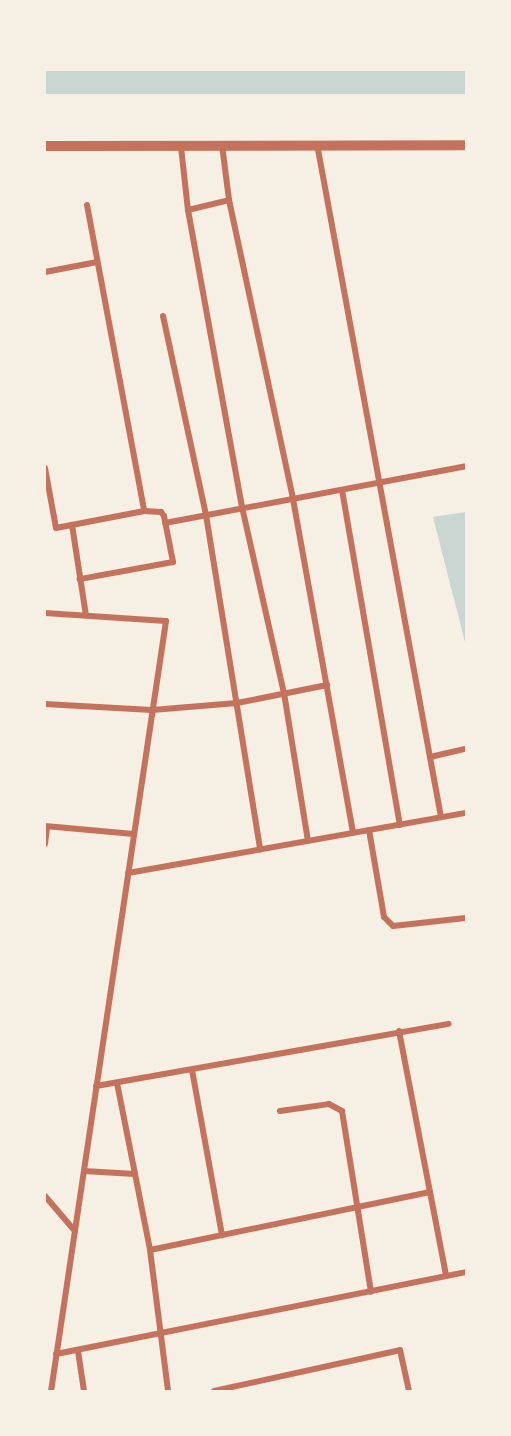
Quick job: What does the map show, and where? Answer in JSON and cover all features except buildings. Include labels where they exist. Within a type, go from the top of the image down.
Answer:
[{"type":"street","points":[[222,144],[229,200],[294,499],[353,833]]},
{"type":"street","points":[[317,144],[441,817]]},
{"type":"street","points":[[45,146],[466,145]]},
{"type":"street","points":[[181,147],[188,210],[242,507],[284,693],[308,841]]},
{"type":"street","points":[[188,210],[229,200]]},
{"type":"street","points":[[87,205],[144,511]]},
{"type":"street","points":[[45,272],[97,262]]},
{"type":"street","points":[[163,316],[206,515],[260,850]]},
{"type":"street","points":[[165,523],[466,466]]},
{"type":"street","points":[[45,468],[56,528],[144,511],[161,512],[165,523],[173,561],[80,579]]},
{"type":"street","points":[[342,490],[400,825]]},
{"type":"street","points":[[72,525],[86,615]]},
{"type":"street","points":[[45,613],[166,621],[51,1391]]},
{"type":"street","points":[[45,704],[153,710],[237,703],[327,685]]},
{"type":"street","points":[[430,757],[466,749]]},
{"type":"street","points":[[128,873],[466,813]]},
{"type":"street","points":[[45,844],[46,826],[134,834]]},
{"type":"street","points":[[369,830],[384,917],[393,926],[466,918]]},
{"type":"street","points":[[96,1086],[449,1024]]},
{"type":"street","points":[[399,1031],[446,1275]]},
{"type":"street","points":[[192,1070],[222,1235]]},
{"type":"street","points":[[117,1083],[150,1250],[168,1391]]},
{"type":"street","points":[[280,1111],[329,1104],[342,1111],[371,1292]]},
{"type":"street","points":[[84,1172],[135,1174]]},
{"type":"street","points":[[150,1250],[430,1192]]},
{"type":"street","points":[[45,1196],[75,1231]]},
{"type":"street","points":[[56,1354],[466,1272]]},
{"type":"street","points":[[214,1391],[400,1350],[409,1391]]},
{"type":"street","points":[[78,1351],[84,1391]]},
{"type":"shaded area","points":[[45,71],[466,71],[466,94],[45,94]]},
{"type":"shaded area","points":[[466,512],[466,646],[433,517]]}]
